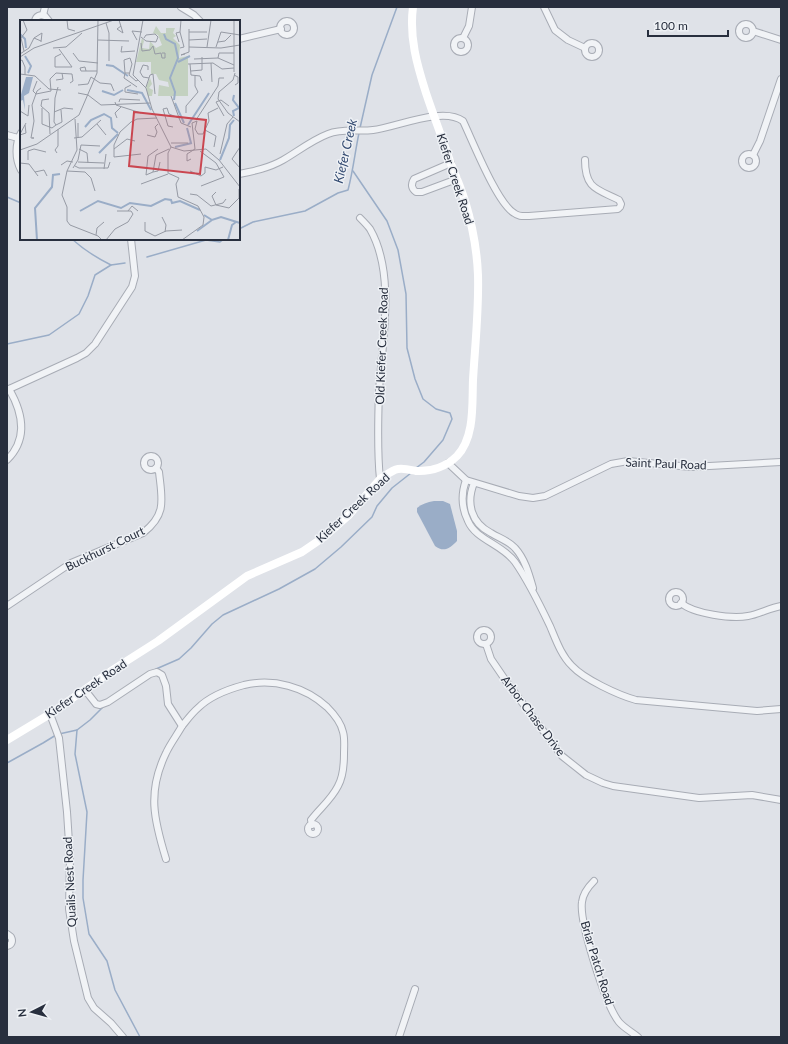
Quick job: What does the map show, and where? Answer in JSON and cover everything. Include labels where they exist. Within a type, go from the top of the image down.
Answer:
[{"type":"street","points":[[43,15],[45,7]]},
{"type":"street","points":[[181,7],[199,20]]},
{"type":"street","name":"Kiefer Creek Road","points":[[7,740],[50,714],[114,669],[158,641],[247,576],[302,552],[324,537],[349,515],[380,479],[399,469],[416,471],[431,470],[448,463],[458,455],[465,446],[471,420],[478,275],[475,247],[465,200],[434,116],[414,53],[412,34],[413,7]]},
{"type":"street","points":[[463,38],[469,26],[472,7]]},
{"type":"street","points":[[544,7],[555,30],[568,40],[585,48]]},
{"type":"street","points":[[36,20],[37,17],[43,15]]},
{"type":"street","points":[[43,15],[47,17],[48,20]]},
{"type":"street","points":[[240,39],[281,29]]},
{"type":"street","points":[[753,31],[781,40]]},
{"type":"street","points":[[753,155],[760,141],[781,79]]},
{"type":"street","points":[[240,174],[274,164],[327,134],[340,130],[372,130],[434,116],[451,116],[462,120],[498,195],[513,213],[520,216],[618,209],[621,204],[619,200],[590,185],[586,174],[585,160]]},
{"type":"street","points":[[7,135],[20,135],[16,156],[20,168]]},
{"type":"street","points":[[451,163],[414,179],[412,188],[416,192],[422,192],[457,180]]},
{"type":"street","name":"Old Kiefer Creek Road","points":[[360,218],[369,228],[375,240],[384,278],[386,305],[379,397],[380,479]]},
{"type":"street","points":[[7,460],[18,445],[22,427],[21,418],[15,400],[8,390],[77,358],[95,344],[132,287],[135,276],[131,240]]},
{"type":"street","name":"Saint Paul Road","points":[[448,463],[466,480],[519,496],[532,498],[545,496],[611,464],[628,461],[690,467],[781,462]]},
{"type":"street","name":"Buckhurst Court","points":[[7,606],[71,563],[143,533],[149,528],[158,518],[162,502],[159,472],[156,468]]},
{"type":"street","points":[[466,480],[462,499],[470,526],[478,534],[501,548],[512,557],[538,602],[563,654],[571,666],[587,678],[636,700],[764,712],[781,709]]},
{"type":"street","points":[[474,483],[470,493],[473,513],[480,526],[515,548],[525,565],[538,602]]},
{"type":"street","points":[[462,499],[470,500]]},
{"type":"street","points":[[681,603],[692,610],[729,617],[748,616],[781,606]]},
{"type":"street","name":"Arbor Chase Drive","points":[[486,644],[491,659],[562,756],[592,778],[613,786],[699,798],[752,795],[781,800]]},
{"type":"street","points":[[85,690],[96,704],[100,705],[108,702],[150,674],[156,672],[162,675],[166,686],[168,704],[182,726]]},
{"type":"street","points":[[166,859],[154,815],[156,782],[166,753],[182,726],[199,707],[220,694],[246,684],[260,683],[284,685],[297,688],[322,703],[338,720],[343,731],[344,761],[339,785],[327,803],[311,820],[312,825]]},
{"type":"street","name":"Quails Nest Road","points":[[50,714],[59,738],[64,782],[70,858],[69,909],[74,941],[88,998],[94,1008],[111,1023],[123,1037]]},
{"type":"street","name":"Briar Patch Road","points":[[594,881],[588,887],[582,900],[581,911],[584,924],[603,989],[612,1010],[619,1022],[638,1037]]},
{"type":"street","points":[[7,934],[11,937],[12,941],[11,944],[7,946]]},
{"type":"street","points":[[399,1037],[415,989]]},
{"type":"water","points":[[434,501],[443,501],[450,504],[457,531],[457,541],[447,549],[441,549],[435,546],[417,512],[417,508],[421,505]]},
{"type":"waterway","name":"Kiefer Creek","points":[[360,128],[372,75],[397,7]]},
{"type":"waterway","name":"Kiefer Creek","points":[[240,228],[253,222],[305,211],[338,193],[348,190],[359,133]]},
{"type":"waterway","points":[[353,171],[387,221],[398,250],[406,294],[407,348],[415,379],[423,399],[436,409],[450,413],[452,419],[443,440],[424,462],[416,468]]},
{"type":"waterway","points":[[7,197],[20,203]]},
{"type":"waterway","points":[[73,240],[91,254],[111,265]]},
{"type":"waterway","name":"Kiefer Creek","points":[[147,257],[206,240]]},
{"type":"waterway","name":"Kiefer Creek","points":[[206,240],[220,242],[223,240]]},
{"type":"waterway","name":"Kiefer Creek","points":[[7,344],[49,335],[79,314],[88,296],[95,275],[111,265],[125,263]]},
{"type":"waterway","points":[[156,669],[179,659],[212,624],[223,615],[279,589],[315,569],[341,547],[372,517],[377,506],[392,488],[411,473]]},
{"type":"waterway","points":[[59,734],[77,730],[104,706]]},
{"type":"waterway","points":[[77,730],[75,754],[87,812],[83,898],[89,934],[107,961],[115,990],[140,1037]]},
{"type":"waterway","points":[[7,763],[56,735]]}]
